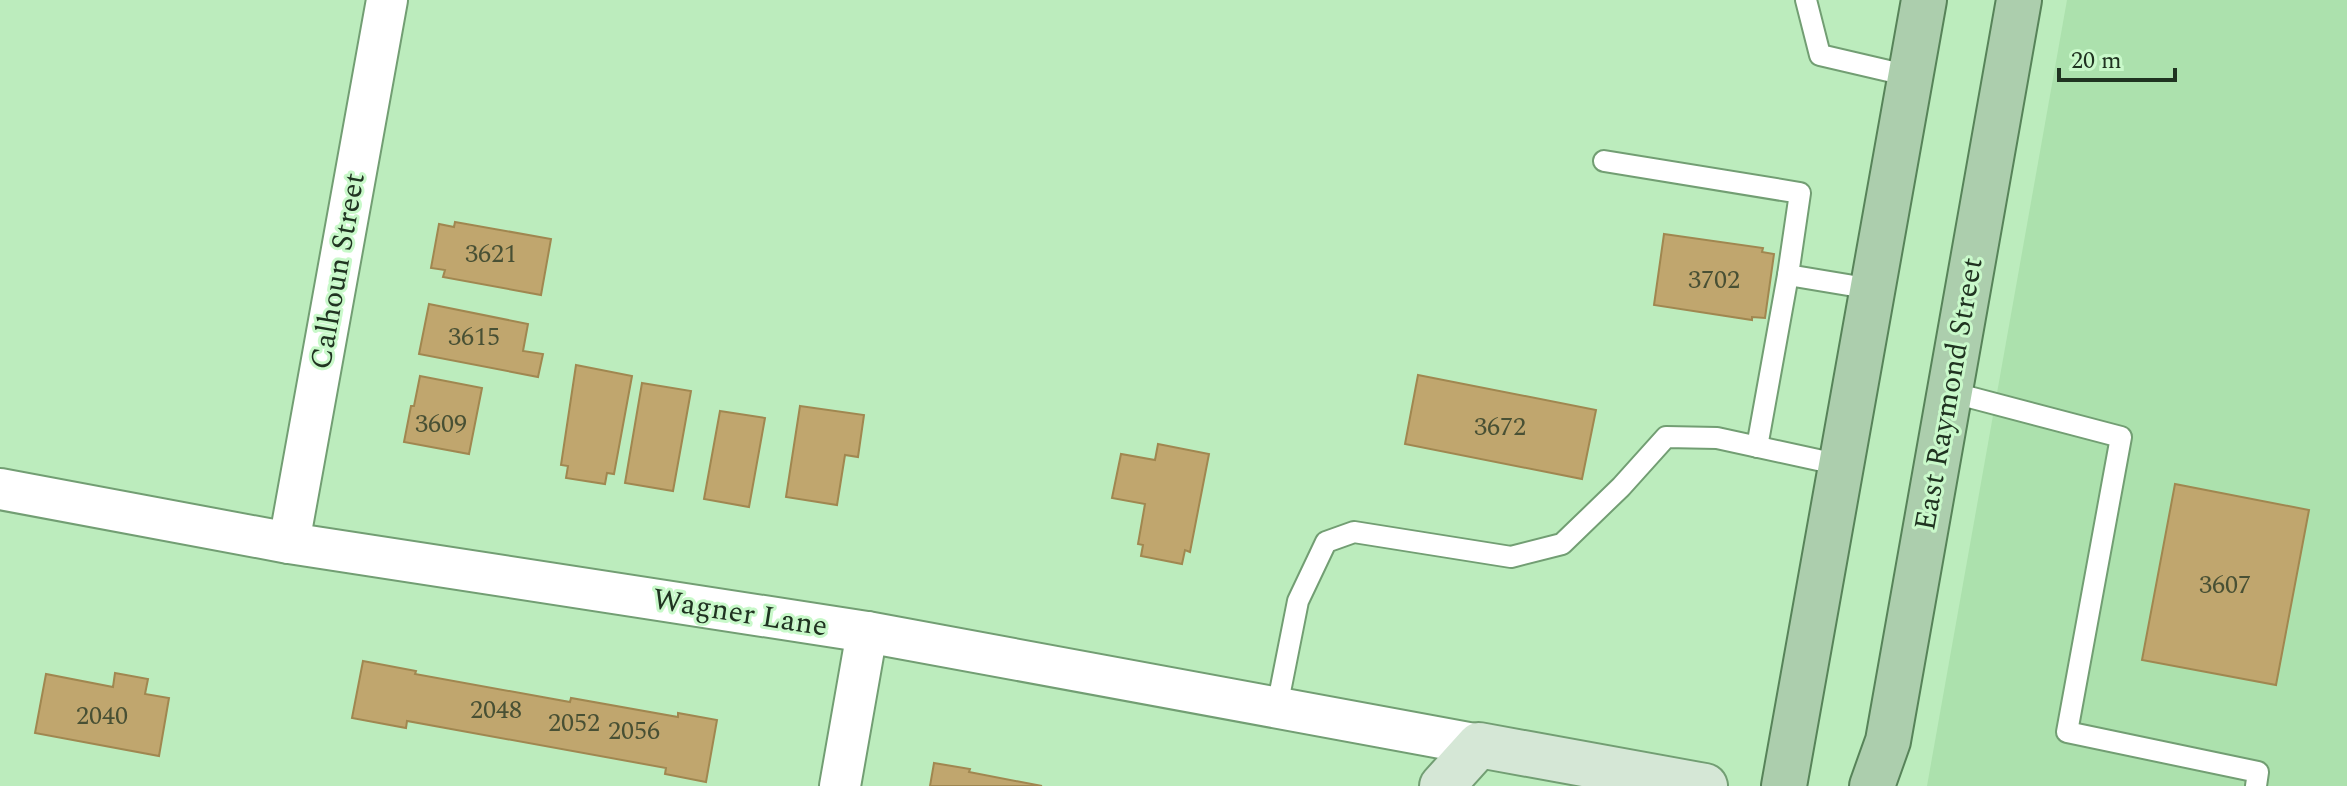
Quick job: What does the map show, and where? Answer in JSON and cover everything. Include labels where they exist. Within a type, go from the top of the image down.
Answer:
[{"type":"main road","points":[[1784,786],[1924,0]]},
{"type":"main road","name":"East Raymond Street","points":[[1872,786],[1888,741],[2019,0]]},
{"type":"street","name":"Calhoun Street","points":[[289,543],[387,0]]},
{"type":"street","name":"Wagner Lane","points":[[0,489],[289,543],[867,632],[1479,745]]},
{"type":"street","points":[[840,786],[867,632]]},
{"type":"street","points":[[1442,786],[1479,745],[1705,786]]},
{"type":"lane","points":[[1806,0],[1820,55],[1910,76]]},
{"type":"lane","points":[[1604,161],[1800,193],[1757,447]]},
{"type":"lane","points":[[1788,275],[1872,289]]},
{"type":"lane","points":[[1950,392],[2121,437],[2067,732],[2258,772],[2256,786]]},
{"type":"lane","points":[[1277,707],[1298,601],[1326,542],[1354,532],[1511,557],[1562,544],[1621,487],[1666,437],[1717,438],[1841,465]]},
{"type":"shaded area","points":[[2067,0],[2347,0],[2347,786],[1927,786]]},
{"type":"building","points":[[455,222],[551,239],[541,295],[443,277],[445,270],[431,268],[439,224],[454,227]]},
{"type":"building","points":[[1664,234],[1763,248],[1762,252],[1774,254],[1765,318],[1752,317],[1752,320],[1654,305]]},
{"type":"building","points":[[429,304],[528,324],[523,351],[543,354],[538,377],[419,354]]},
{"type":"building","points":[[576,365],[632,376],[614,474],[607,473],[605,484],[566,478],[568,466],[561,465]]},
{"type":"building","points":[[1418,375],[1596,410],[1582,479],[1405,444]]},
{"type":"building","points":[[420,376],[482,388],[469,454],[404,442]]},
{"type":"building","points":[[642,383],[691,391],[673,491],[625,483]]},
{"type":"building","points":[[800,406],[864,415],[858,457],[845,455],[837,505],[786,497]]},
{"type":"building","points":[[720,411],[765,418],[749,507],[704,499]]},
{"type":"building","points":[[1158,444],[1209,454],[1190,552],[1185,550],[1182,564],[1141,556],[1143,545],[1138,544],[1145,504],[1112,498],[1121,454],[1155,460]]},
{"type":"building","points":[[2175,484],[2309,510],[2276,685],[2142,660]]},
{"type":"building","points":[[363,661],[416,671],[415,674],[570,702],[571,698],[678,717],[678,713],[717,720],[706,782],[665,774],[666,768],[407,721],[406,728],[352,718]]},
{"type":"building","points":[[115,673],[148,679],[145,694],[169,698],[159,756],[35,733],[46,674],[113,687]]},
{"type":"building","points":[[934,763],[970,769],[969,772],[1042,786],[930,786]]}]
